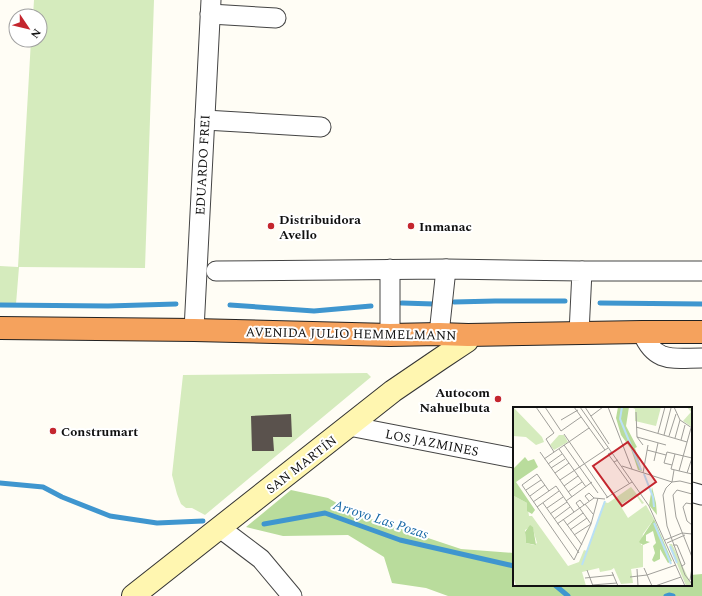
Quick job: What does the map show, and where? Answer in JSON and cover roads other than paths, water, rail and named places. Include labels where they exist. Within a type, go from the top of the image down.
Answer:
[{"type":"highway","name":"AVENIDA JULIO HEMMELMANN","points":[[0,328],[194,330],[390,335],[702,332]]},
{"type":"street","points":[[210,7],[276,18]]},
{"type":"street","name":"EDUARDO FREI","points":[[194,330],[210,7]]},
{"type":"street","points":[[205,120],[321,127]]},
{"type":"street","points":[[390,269],[390,335]]},
{"type":"street","points":[[216,271],[390,269],[702,271]]},
{"type":"street","points":[[439,334],[446,269]]},
{"type":"street","points":[[579,333],[582,271]]},
{"type":"street","points":[[642,332],[650,348],[662,357],[702,358]]},
{"type":"street","name":"SAN MARTÍN","points":[[133,596],[394,391],[440,358],[467,341],[468,335]]},
{"type":"street","name":"LOS JAZMINES","points":[[349,426],[513,458]]},
{"type":"street","points":[[692,492],[702,495]]},
{"type":"street","points":[[220,528],[262,559],[292,596]]},
{"type":"waterway","points":[[454,302],[565,301]]},
{"type":"waterway","points":[[402,303],[434,304]]},
{"type":"waterway","points":[[600,303],[702,304]]},
{"type":"waterway","points":[[0,305],[108,306],[176,304]]},
{"type":"waterway","points":[[230,305],[314,311],[371,306]]},
{"type":"waterway","name":"Arroyo Las Pozas","points":[[0,483],[43,487],[62,497],[110,516],[157,523],[203,521]]},
{"type":"waterway","name":"Arroyo Las Pozas","points":[[264,524],[325,513],[400,540],[513,566]]},
{"type":"waterway","name":"Arroyo Las Pozas","points":[[556,586],[568,596]]},
{"type":"waterway","name":"Arroyo Las Pozas","points":[[666,596],[673,596]]},
{"type":"place","name":"Distribuidora Avello","points":[[271,226]]},
{"type":"place","name":"Inmanac","points":[[411,226]]},
{"type":"place","name":"Autocom Nahuelbuta","points":[[498,399]]},
{"type":"place","name":"Construmart","points":[[53,431]]}]
